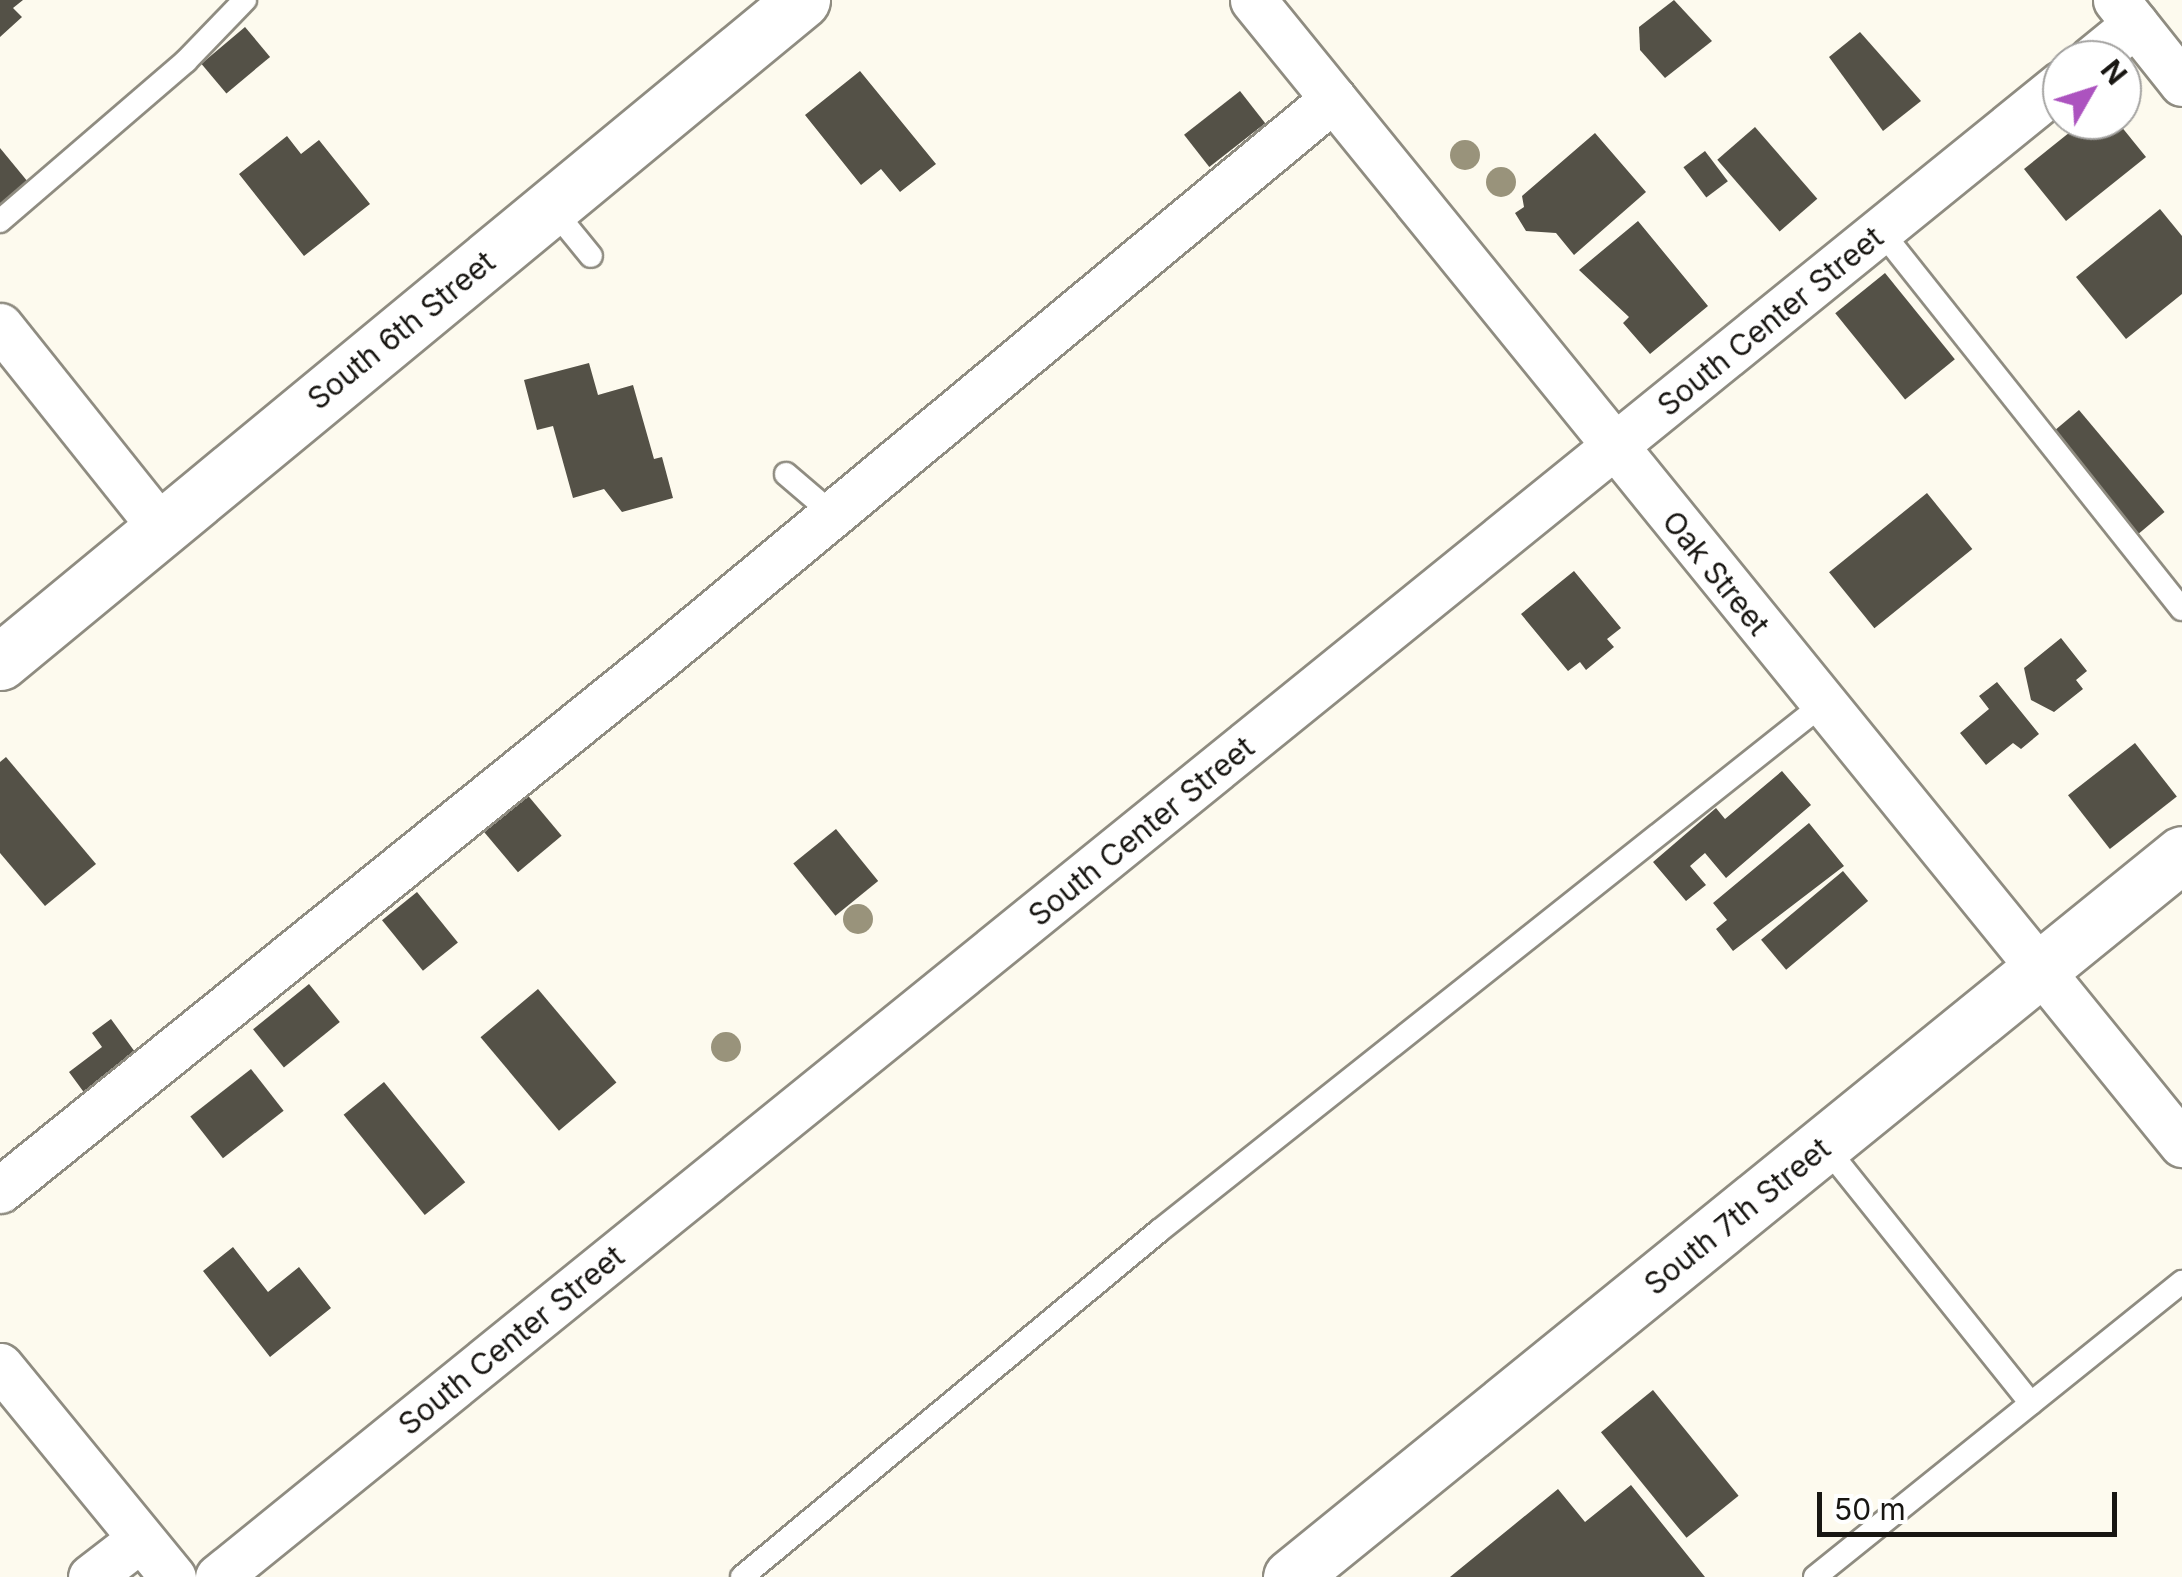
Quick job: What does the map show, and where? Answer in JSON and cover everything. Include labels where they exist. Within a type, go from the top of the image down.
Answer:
[{"type":"main road","name":"South 6th Street","points":[[0,662],[802,0]]},
{"type":"main road","name":"South 7th Street","points":[[1291,1577],[2182,854]]},
{"type":"street","name":"Oak Street","points":[[1253,0],[2182,1144]]},
{"type":"street","points":[[2106,40],[2126,12],[2182,83]]},
{"type":"street","points":[[0,1190],[834,515],[1333,99]]},
{"type":"street","name":"South Center Street","points":[[218,1577],[2042,99]]},
{"type":"street","points":[[0,326],[161,528]]},
{"type":"street","points":[[0,1366],[172,1577]]},
{"type":"street","points":[[91,1577],[139,1540]]},
{"type":"lane","points":[[0,222],[186,62],[245,0]]},
{"type":"lane","points":[[551,207],[591,256]]},
{"type":"lane","points":[[1881,230],[2182,609]]},
{"type":"lane","points":[[786,474],[834,515]]},
{"type":"lane","points":[[742,1577],[1158,1231],[1822,704]]},
{"type":"lane","points":[[1824,1145],[2031,1403]]},
{"type":"lane","points":[[1815,1577],[2182,1282]]},
{"type":"building","points":[[0,0],[23,0],[13,8],[22,17],[0,37]]},
{"type":"building","points":[[1674,0],[1712,41],[1665,78],[1640,50],[1639,27]]},
{"type":"building","points":[[245,27],[270,57],[226,94],[201,64]]},
{"type":"building","points":[[1860,32],[1921,101],[1883,131],[1829,57]]},
{"type":"building","points":[[860,71],[936,164],[900,192],[881,169],[861,185],[805,115]]},
{"type":"building","points":[[1240,91],[1265,123],[1209,167],[1184,135]]},
{"type":"building","points":[[1755,127],[1817,199],[1780,232],[1717,160]]},
{"type":"building","points":[[1595,133],[1646,192],[1574,255],[1556,233],[1526,231],[1515,213],[1524,207],[1522,196]]},
{"type":"building","points":[[287,136],[301,154],[319,140],[370,204],[304,256],[239,174]]},
{"type":"building","points":[[2060,140],[2132,140],[2146,157],[2066,221],[2024,169]]},
{"type":"building","points":[[0,148],[28,182],[0,205]]},
{"type":"building","points":[[1705,151],[1728,181],[1706,198],[1683,167]]},
{"type":"building","points":[[2160,209],[2182,236],[2182,294],[2126,339],[2076,277]]},
{"type":"building","points":[[1638,221],[1708,306],[1650,354],[1623,323],[1629,317],[1579,270]]},
{"type":"building","points":[[1885,273],[1955,359],[1905,400],[1835,313]]},
{"type":"building","points":[[589,363],[598,395],[633,385],[654,459],[662,457],[673,498],[622,512],[604,489],[573,498],[553,426],[537,430],[524,380]]},
{"type":"building","points":[[2079,410],[2164,512],[2138,534],[2052,432]]},
{"type":"building","points":[[1927,493],[1972,549],[1874,628],[1829,572]]},
{"type":"building","points":[[1574,571],[1621,628],[1607,639],[1614,647],[1586,670],[1580,662],[1568,671],[1521,614]]},
{"type":"building","points":[[2061,638],[2087,671],[2076,680],[2083,689],[2054,712],[2031,700],[2024,668]]},
{"type":"building","points":[[1997,682],[2039,734],[2021,749],[2013,743],[1986,765],[1960,733],[1989,709],[1979,696]]},
{"type":"building","points":[[2135,743],[2177,797],[2110,849],[2068,795]]},
{"type":"building","points":[[6,757],[96,864],[45,906],[0,853],[0,762]]},
{"type":"building","points":[[1782,771],[1811,805],[1726,878],[1705,853],[1690,866],[1706,885],[1686,901],[1653,862],[1716,808],[1725,819]]},
{"type":"building","points":[[525,792],[562,836],[518,872],[481,829]]},
{"type":"building","points":[[1809,823],[1844,866],[1733,951],[1716,929],[1727,920],[1713,903]]},
{"type":"building","points":[[836,829],[878,881],[835,916],[793,864]]},
{"type":"building","points":[[1843,871],[1868,901],[1786,970],[1761,940]]},
{"type":"building","points":[[417,892],[458,943],[423,971],[382,920]]},
{"type":"building","points":[[309,984],[340,1022],[284,1067],[253,1029]]},
{"type":"building","points":[[538,989],[616,1082],[559,1131],[481,1037]]},
{"type":"building","points":[[111,1019],[143,1063],[91,1102],[69,1072],[102,1047],[92,1033]]},
{"type":"building","points":[[251,1069],[284,1111],[223,1158],[190,1116]]},
{"type":"building","points":[[384,1082],[465,1182],[425,1215],[344,1115]]},
{"type":"building","points":[[233,1247],[268,1292],[299,1267],[331,1308],[270,1357],[203,1271]]},
{"type":"building","points":[[1653,1390],[1739,1496],[1687,1538],[1601,1432]]},
{"type":"building","points":[[1631,1485],[1705,1577],[1450,1577],[1558,1489],[1585,1522]]}]
